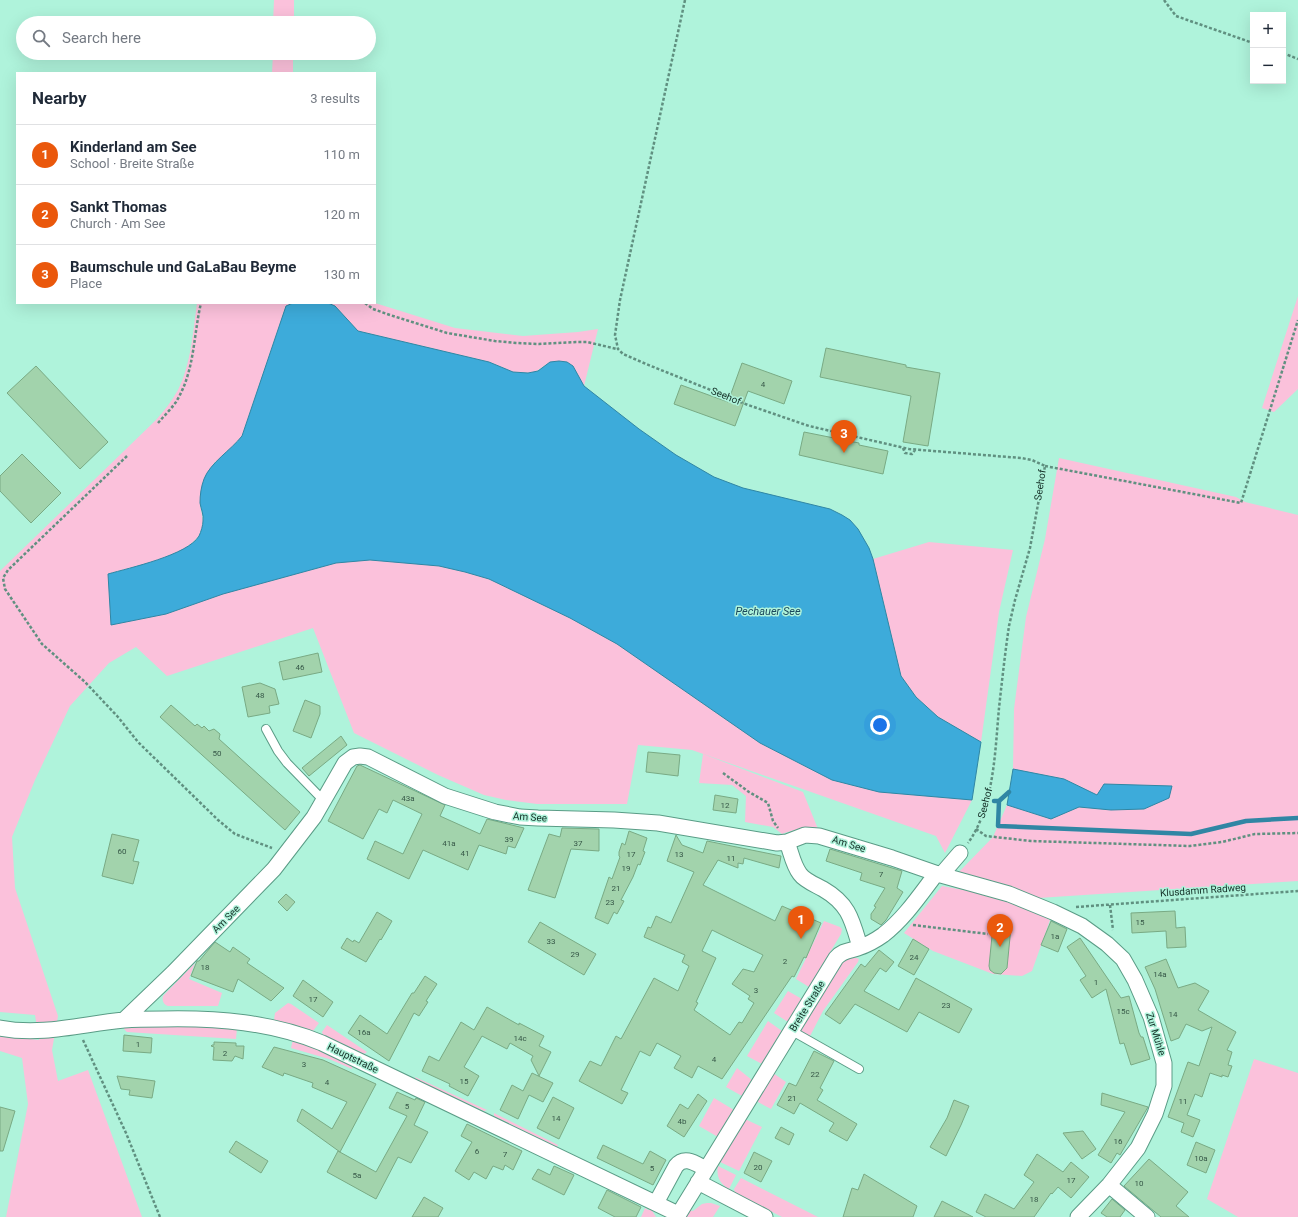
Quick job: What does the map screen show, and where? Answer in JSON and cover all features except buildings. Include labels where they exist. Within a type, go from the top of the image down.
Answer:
[{"type":"street","name":"Am See","points":[[124,1020],[260,886],[287,854],[324,801],[345,763],[353,757],[360,756],[375,760],[445,796],[484,810],[506,815],[538,818],[658,823],[772,842],[787,842],[805,834],[819,836],[892,858],[938,875],[1009,894],[1053,912]]},
{"type":"street","points":[[787,842],[800,875],[837,897],[845,907],[852,920],[860,947]]},
{"type":"street","points":[[938,875],[960,853]]},
{"type":"street","name":"Breite Straße","points":[[678,1216],[838,956],[845,951],[860,947],[882,936],[900,919],[938,875]]},
{"type":"street","name":"Zur Mühle","points":[[1053,912],[1082,926],[1116,951],[1131,971],[1151,1016],[1164,1063],[1164,1091],[1144,1138],[1125,1167],[1078,1217]]},
{"type":"street","name":"Hauptstraße","points":[[0,1028],[12,1031],[34,1031],[77,1027],[124,1020],[187,1018],[229,1020],[260,1025],[311,1039],[656,1203],[678,1216]]},
{"type":"street","points":[[656,1203],[676,1166],[681,1161],[687,1160],[706,1169]]},
{"type":"street","points":[[698,1182],[765,1217]]},
{"type":"street","points":[[1109,1185],[1147,1217]]},
{"type":"lane","points":[[266,729],[286,763],[324,801]]},
{"type":"lane","points":[[792,1031],[859,1069]]},
{"type":"path","points":[[618,349],[615,334],[620,300],[685,0]]},
{"type":"path","points":[[1164,0],[1176,16],[1250,42]]},
{"type":"path","points":[[1286,54],[1298,59]]},
{"type":"path","points":[[158,423],[177,401],[189,373],[195,346],[201,304]]},
{"type":"path","name":"Seehof","points":[[366,304],[373,309],[447,333],[516,343],[539,344],[587,342],[618,349],[623,354],[646,364],[748,405],[809,426],[903,448],[1021,458],[1032,460],[1045,466],[1030,548],[1009,626],[989,788],[985,806],[976,830],[960,853]]},
{"type":"path","points":[[1045,466],[1241,503],[1298,320]]},
{"type":"path","points":[[127,456],[8,570],[3,578],[5,589],[42,644],[85,682],[118,717],[138,742],[218,820],[235,834],[287,854]]},
{"type":"path","points":[[723,773],[749,792],[768,803],[773,821],[784,833],[787,842]]},
{"type":"path","points":[[976,830],[986,836],[1031,840],[1190,846],[1222,842],[1254,834],[1298,833]]},
{"type":"path","name":"Klusdamm Radweg","points":[[1053,912],[1057,908],[1298,891]]},
{"type":"path","points":[[1110,905],[1116,951]]},
{"type":"path","points":[[900,919],[913,925],[988,934]]},
{"type":"path","points":[[77,1027],[123,1126],[160,1217]]},
{"type":"shaded area","points":[[274,0],[294,0],[294,16],[273,16]]},
{"type":"shaded area","points":[[273,60],[293,60],[293,72],[272,72]]},
{"type":"shaded area","points":[[1298,296],[1298,389],[1274,412],[1262,408]]},
{"type":"shaded area","points":[[376,303],[455,328],[523,336],[598,329],[584,386],[573,366],[563,361],[547,364],[535,372],[513,372],[489,362],[358,331],[335,306],[330,304]]},
{"type":"shaded area","points":[[197,304],[291,304],[286,306],[242,436],[229,451],[214,463],[200,503],[203,521],[199,536],[184,549],[159,560],[108,574],[166,614],[222,594],[336,563],[370,560],[439,566],[489,579],[570,618],[617,644],[760,743],[832,780],[879,792],[972,800],[945,853],[936,836],[692,750],[638,745],[627,804],[537,804],[506,800],[484,795],[438,775],[354,733],[313,628],[167,676],[136,647],[109,663],[70,706],[35,780],[12,837],[15,888],[58,1016],[52,1050],[58,1081],[88,1070],[142,1217],[6,1217],[28,1104],[22,1058],[0,1051],[0,1035],[39,1040],[35,1015],[0,1012],[0,571],[156,420],[168,406],[178,390],[186,370],[191,348]]},
{"type":"shaded area","points":[[1059,458],[1236,497],[1245,502],[1298,515],[1298,881],[1038,898],[957,874],[993,837],[1007,805],[1051,819],[1079,807],[1111,810],[1144,809],[1172,786],[1137,786],[1097,795],[1064,779],[1013,769],[1014,709],[1026,617],[1045,539]]},
{"type":"shaded area","points":[[929,542],[1013,550],[999,612],[981,742],[938,717],[916,697],[901,676],[873,559]]},
{"type":"shaded area","points":[[703,754],[803,792],[818,829],[800,829],[782,834],[773,827],[745,822],[746,796],[732,785],[699,783]]},
{"type":"shaded area","points":[[942,886],[1012,901],[1025,906],[1050,920],[1032,971],[1022,976],[993,974],[933,951],[904,933]]},
{"type":"shaded area","points":[[824,921],[840,927],[842,929],[841,934],[809,987],[796,979]]},
{"type":"shaded area","points":[[851,956],[859,959],[858,962],[823,1011],[809,1038],[798,1031],[840,961]]},
{"type":"shaded area","points":[[195,963],[189,979],[222,993],[218,1006],[166,1005],[163,1002],[163,996]]},
{"type":"shaded area","points":[[788,991],[802,999],[788,1022],[774,1013]]},
{"type":"shaded area","points":[[288,1003],[319,1023],[313,1031],[274,1020],[275,1013]]},
{"type":"shaded area","points":[[768,1021],[782,1031],[762,1064],[747,1056]]},
{"type":"shaded area","points":[[124,1025],[173,1025],[237,1028],[236,1039],[127,1032],[124,1029]]},
{"type":"shaded area","points":[[327,1025],[367,1052],[364,1054],[323,1035],[322,1032]]},
{"type":"shaded area","points":[[293,1039],[352,1064],[352,1069],[329,1059],[291,1048]]},
{"type":"shaded area","points":[[1254,1059],[1298,1073],[1298,1217],[1238,1217],[1207,1199]]},
{"type":"shaded area","points":[[737,1068],[752,1080],[742,1096],[726,1087]]},
{"type":"shaded area","points":[[773,1073],[786,1082],[771,1109],[757,1101]]},
{"type":"shaded area","points":[[415,1077],[487,1110],[484,1111],[416,1080]]},
{"type":"shaded area","points":[[714,1098],[734,1110],[718,1137],[699,1126]]},
{"type":"shaded area","points":[[494,1113],[558,1145],[557,1147],[494,1116]]},
{"type":"shaded area","points":[[745,1120],[762,1127],[739,1171],[720,1162],[720,1160]]},
{"type":"shaded area","points":[[718,1166],[736,1175],[729,1189],[723,1185],[719,1179]]},
{"type":"shaded area","points":[[741,1178],[818,1217],[782,1217],[735,1193],[734,1189]]},
{"type":"shaded area","points":[[707,1203],[720,1206],[713,1217],[684,1217],[689,1210],[693,1211],[702,1204]]},
{"type":"shaded area","points":[[645,1208],[648,1210],[651,1209],[656,1217],[641,1217]]},
{"type":"water","name":"Pechauer See","points":[[291,304],[330,304],[335,306],[358,331],[489,362],[513,372],[528,373],[538,371],[550,362],[567,362],[573,366],[584,386],[639,429],[676,455],[714,477],[743,488],[830,509],[850,520],[858,529],[869,548],[873,559],[901,676],[916,697],[938,717],[981,742],[972,800],[879,792],[832,780],[760,743],[617,644],[570,618],[489,579],[439,566],[370,560],[336,563],[223,594],[166,614],[111,625],[108,574],[171,555],[193,543],[199,536],[203,523],[200,500],[201,488],[204,479],[216,462],[242,436],[286,306]]},
{"type":"water","points":[[1013,769],[1064,779],[1097,795],[1104,784],[1172,786],[1169,798],[1144,809],[1111,810],[1079,807],[1051,819],[1007,805]]},
{"type":"waterway","points":[[999,801],[1009,792]]},
{"type":"waterway","points":[[994,801],[999,801],[998,826],[1191,834],[1246,821],[1298,818]]},
{"type":"place","name":"Baumschule und GaLaBau Beyme","points":[[844,453]]},
{"type":"place","name":"Kinderland am See","points":[[801,939]]},
{"type":"place","name":"Sankt Thomas","points":[[1000,947]]}]
